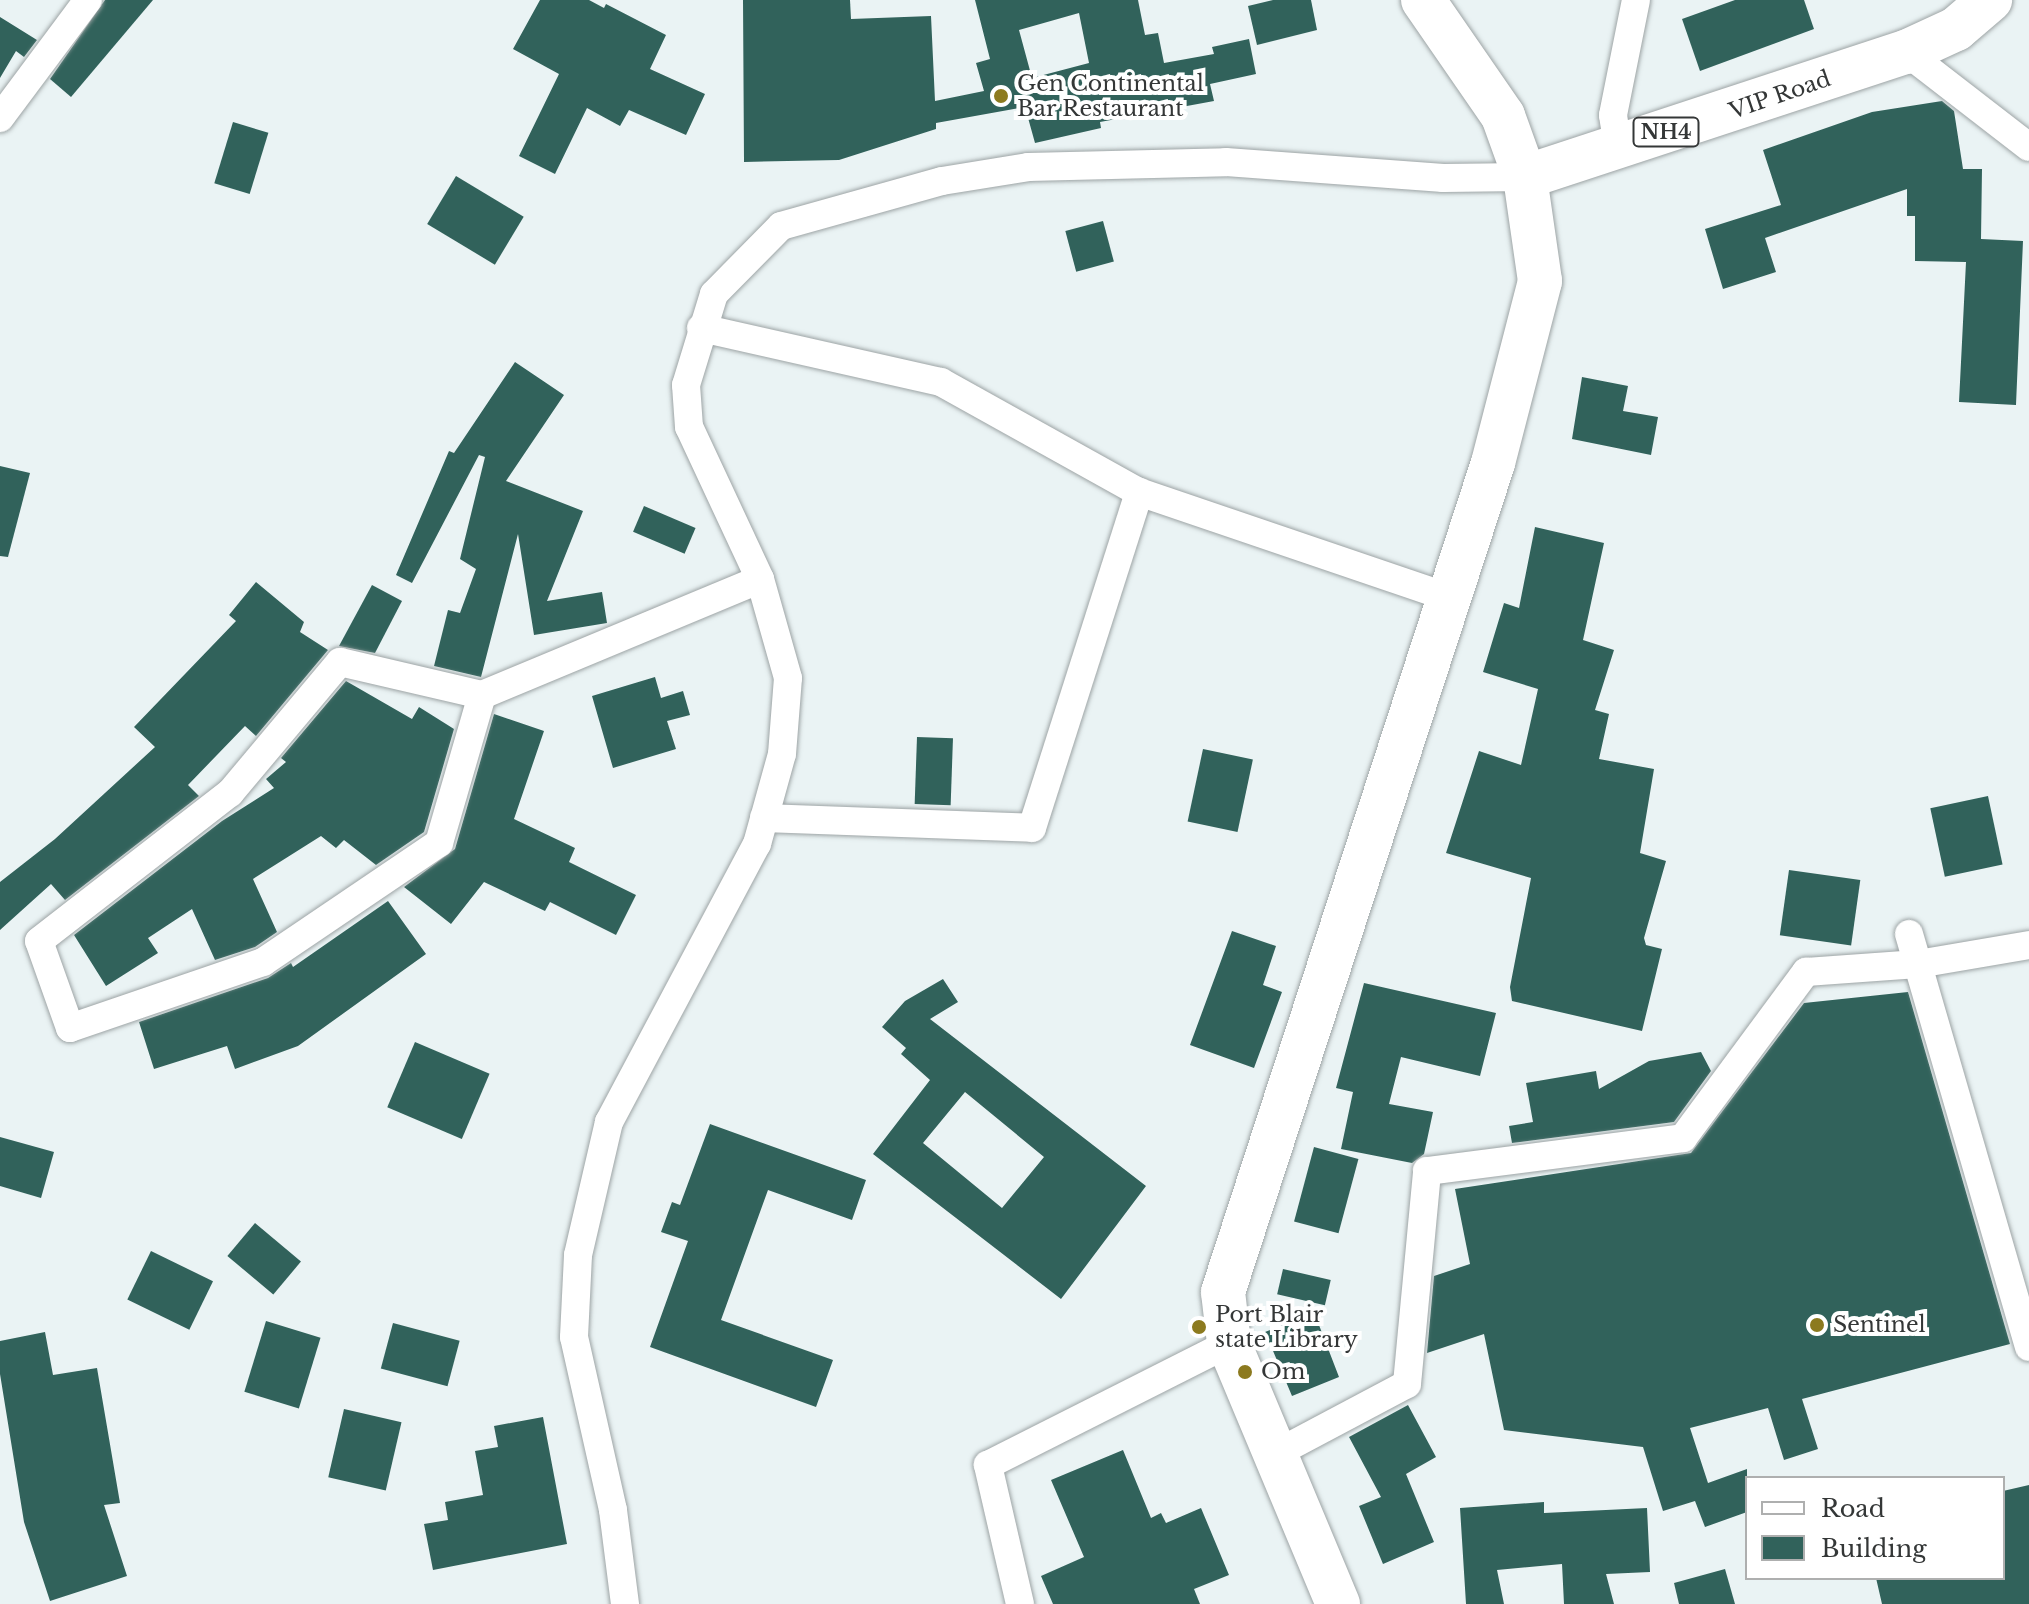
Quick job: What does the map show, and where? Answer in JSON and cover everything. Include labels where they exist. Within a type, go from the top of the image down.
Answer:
[{"type":"main road","points":[[1338,1604],[1229,1343],[1223,1292],[1493,463],[1540,281],[1525,177],[1503,116],[1423,0]]},
{"type":"main road","name":"VIP Road","points":[[1525,177],[1906,52],[1958,15],[1990,0]]},
{"type":"street","points":[[0,118],[88,0]]},
{"type":"street","points":[[1618,147],[1613,115],[1636,0]]},
{"type":"street","points":[[1906,52],[2029,147]]},
{"type":"street","points":[[625,1604],[613,1510],[574,1337],[578,1255],[609,1122],[757,844],[782,754],[788,678],[760,579],[689,427],[686,385],[701,328],[721,285],[781,226],[942,181],[1028,167],[1226,162],[1443,178],[1525,177]]},
{"type":"street","points":[[701,328],[941,382],[1139,492],[1448,597]]},
{"type":"street","points":[[764,818],[1032,828],[1139,492]]},
{"type":"street","points":[[482,695],[439,843],[263,962],[70,1028],[39,941],[230,793],[340,662],[482,695],[760,579]]},
{"type":"street","points":[[1909,934],[2029,1347]]},
{"type":"street","points":[[1275,1454],[1407,1384],[1427,1171],[1683,1138],[1806,972],[1918,964],[2029,945]]},
{"type":"street","points":[[1020,1604],[988,1465],[1229,1343]]},
{"type":"building","points":[[105,0],[153,0],[71,97],[50,79]]},
{"type":"building","points":[[540,0],[589,0],[604,8],[606,4],[666,35],[650,69],[705,94],[686,135],[629,110],[620,126],[587,108],[555,174],[519,156],[559,74],[513,49]]},
{"type":"building","points":[[743,0],[850,0],[851,19],[931,16],[935,101],[984,91],[976,63],[990,59],[975,0],[1138,0],[1145,35],[1158,33],[1164,63],[1214,54],[1212,47],[1249,39],[1256,74],[1210,84],[1214,101],[1100,122],[1101,128],[1035,143],[1025,107],[936,123],[936,129],[839,160],[744,162]],"holes":[[[1079,13],[1089,63],[1032,78],[1019,30]]]},
{"type":"building","points":[[1273,0],[1311,0],[1317,30],[1257,45],[1248,6]]},
{"type":"building","points":[[1735,0],[1804,0],[1814,29],[1700,71],[1682,19]]},
{"type":"building","points":[[0,17],[37,40],[24,57],[16,51],[0,78]]},
{"type":"building","points":[[1942,101],[1954,111],[1963,169],[1982,169],[1981,239],[2023,241],[2016,405],[1959,402],[1966,262],[1915,261],[1915,216],[1907,216],[1907,189],[1765,238],[1776,272],[1723,289],[1705,229],[1781,205],[1763,150],[1872,112]]},
{"type":"building","points":[[233,122],[268,133],[250,194],[214,183]]},
{"type":"building","points":[[456,176],[524,217],[495,265],[427,224]]},
{"type":"building","points":[[1103,221],[1114,262],[1076,272],[1065,231]]},
{"type":"building","points":[[515,362],[564,395],[506,481],[583,511],[547,601],[602,592],[607,623],[534,635],[518,534],[481,677],[434,666],[448,610],[460,613],[476,569],[460,559],[485,457],[479,455],[412,583],[396,575],[449,451],[454,453]]},
{"type":"building","points":[[1582,377],[1628,386],[1623,411],[1658,417],[1651,455],[1572,439]]},
{"type":"building","points":[[0,466],[30,473],[8,557],[0,556]]},
{"type":"building","points":[[644,506],[696,528],[685,554],[633,532]]},
{"type":"building","points":[[1535,527],[1604,543],[1583,640],[1614,650],[1595,710],[1609,714],[1599,759],[1654,769],[1640,853],[1666,861],[1644,938],[1646,945],[1662,949],[1642,1031],[1512,1001],[1510,987],[1531,878],[1446,853],[1479,751],[1521,765],[1538,689],[1483,672],[1504,603],[1519,608]]},
{"type":"building","points":[[256,582],[304,622],[300,632],[328,650],[256,736],[245,726],[188,785],[199,796],[65,900],[51,884],[0,930],[0,882],[55,839],[155,747],[134,727],[236,621],[229,615]]},
{"type":"building","points":[[372,585],[402,601],[375,653],[339,646]]},
{"type":"building","points":[[655,677],[661,698],[683,691],[690,715],[667,721],[676,749],[613,768],[592,696]]},
{"type":"building","points":[[346,681],[412,719],[419,707],[454,729],[424,832],[376,865],[344,840],[336,848],[321,836],[253,879],[277,932],[255,947],[215,960],[192,909],[148,938],[158,953],[106,986],[74,935],[222,821],[274,788],[266,779],[286,762],[281,758]]},
{"type":"building","points":[[494,714],[544,731],[514,819],[575,848],[569,862],[636,895],[616,935],[550,902],[545,911],[484,882],[451,924],[404,887],[455,849]]},
{"type":"building","points":[[917,737],[953,738],[951,805],[915,804]]},
{"type":"building","points":[[1203,749],[1253,760],[1238,832],[1188,821]]},
{"type":"building","points":[[1988,796],[2003,864],[1945,877],[1930,808]]},
{"type":"building","points":[[1789,870],[1860,880],[1851,945],[1780,935]]},
{"type":"building","points":[[388,901],[426,954],[298,1046],[235,1069],[227,1046],[154,1069],[139,1022],[268,978],[291,963],[293,967]]},
{"type":"building","points":[[1232,931],[1276,946],[1263,985],[1282,992],[1254,1068],[1190,1045]]},
{"type":"building","points":[[943,979],[958,1002],[930,1019],[1146,1186],[1061,1299],[873,1154],[930,1080],[901,1054],[906,1048],[882,1027],[905,1001]],"holes":[[[965,1092],[1044,1157],[1002,1208],[923,1143]]]},
{"type":"building","points":[[1364,983],[1496,1013],[1480,1076],[1401,1057],[1389,1104],[1433,1112],[1424,1154],[1412,1163],[1341,1149],[1353,1092],[1336,1088]]},
{"type":"building","points":[[1908,992],[2010,1344],[1802,1399],[1818,1449],[1784,1460],[1768,1408],[1690,1428],[1708,1483],[1747,1469],[1745,1513],[1705,1527],[1695,1501],[1663,1511],[1643,1447],[1504,1430],[1484,1334],[1427,1353],[1434,1276],[1470,1264],[1455,1189],[1691,1153],[1804,1003]]},
{"type":"building","points":[[415,1042],[490,1074],[462,1139],[387,1107]]},
{"type":"building","points":[[1701,1052],[1711,1071],[1674,1122],[1512,1143],[1509,1126],[1533,1122],[1526,1083],[1596,1071],[1599,1089],[1649,1061]]},
{"type":"building","points":[[710,1124],[866,1180],[852,1220],[768,1190],[721,1320],[833,1360],[816,1407],[650,1347],[688,1241],[661,1232],[672,1202],[680,1205]]},
{"type":"building","points":[[0,1137],[54,1152],[41,1198],[0,1186]]},
{"type":"building","points":[[1314,1147],[1358,1159],[1339,1233],[1294,1221]]},
{"type":"building","points":[[255,1223],[301,1262],[273,1295],[227,1256]]},
{"type":"building","points":[[151,1251],[213,1281],[189,1330],[127,1300]]},
{"type":"building","points":[[1283,1269],[1331,1280],[1325,1305],[1277,1294]]},
{"type":"building","points":[[1324,1308],[1319,1325],[1339,1377],[1292,1396],[1265,1332]]},
{"type":"building","points":[[266,1321],[321,1338],[299,1408],[244,1392]]},
{"type":"building","points":[[393,1323],[460,1341],[447,1386],[381,1368]]},
{"type":"building","points":[[45,1332],[53,1375],[97,1368],[120,1503],[104,1505],[127,1576],[50,1601],[24,1522],[0,1374],[0,1341]]},
{"type":"building","points":[[1408,1405],[1436,1457],[1406,1474],[1434,1542],[1383,1564],[1359,1506],[1381,1497],[1349,1437]]},
{"type":"building","points":[[344,1409],[401,1422],[386,1490],[328,1477]]},
{"type":"building","points":[[543,1417],[567,1544],[433,1570],[424,1524],[448,1520],[445,1502],[483,1495],[475,1451],[498,1447],[494,1426]]},
{"type":"building","points":[[1123,1450],[1151,1518],[1161,1513],[1166,1523],[1201,1508],[1229,1575],[1194,1589],[1200,1604],[1053,1604],[1041,1576],[1084,1557],[1051,1480]]},
{"type":"building","points":[[2029,1485],[2029,1604],[1882,1604],[1876,1580],[2005,1580],[2005,1491]]},
{"type":"building","points":[[1544,1502],[1544,1513],[1647,1508],[1650,1572],[1606,1574],[1614,1604],[1564,1604],[1562,1564],[1497,1570],[1504,1604],[1466,1604],[1460,1508]]},
{"type":"building","points":[[1725,1569],[1735,1604],[1679,1604],[1674,1583]]},
{"type":"place","name":"Gen Continental Bar Restaurant","points":[[1001,96]]},
{"type":"place","name":"Sentinel","points":[[1817,1325]]},
{"type":"place","name":"Port Blair state Library","points":[[1199,1327]]},
{"type":"place","name":"Om","points":[[1245,1372]]}]
